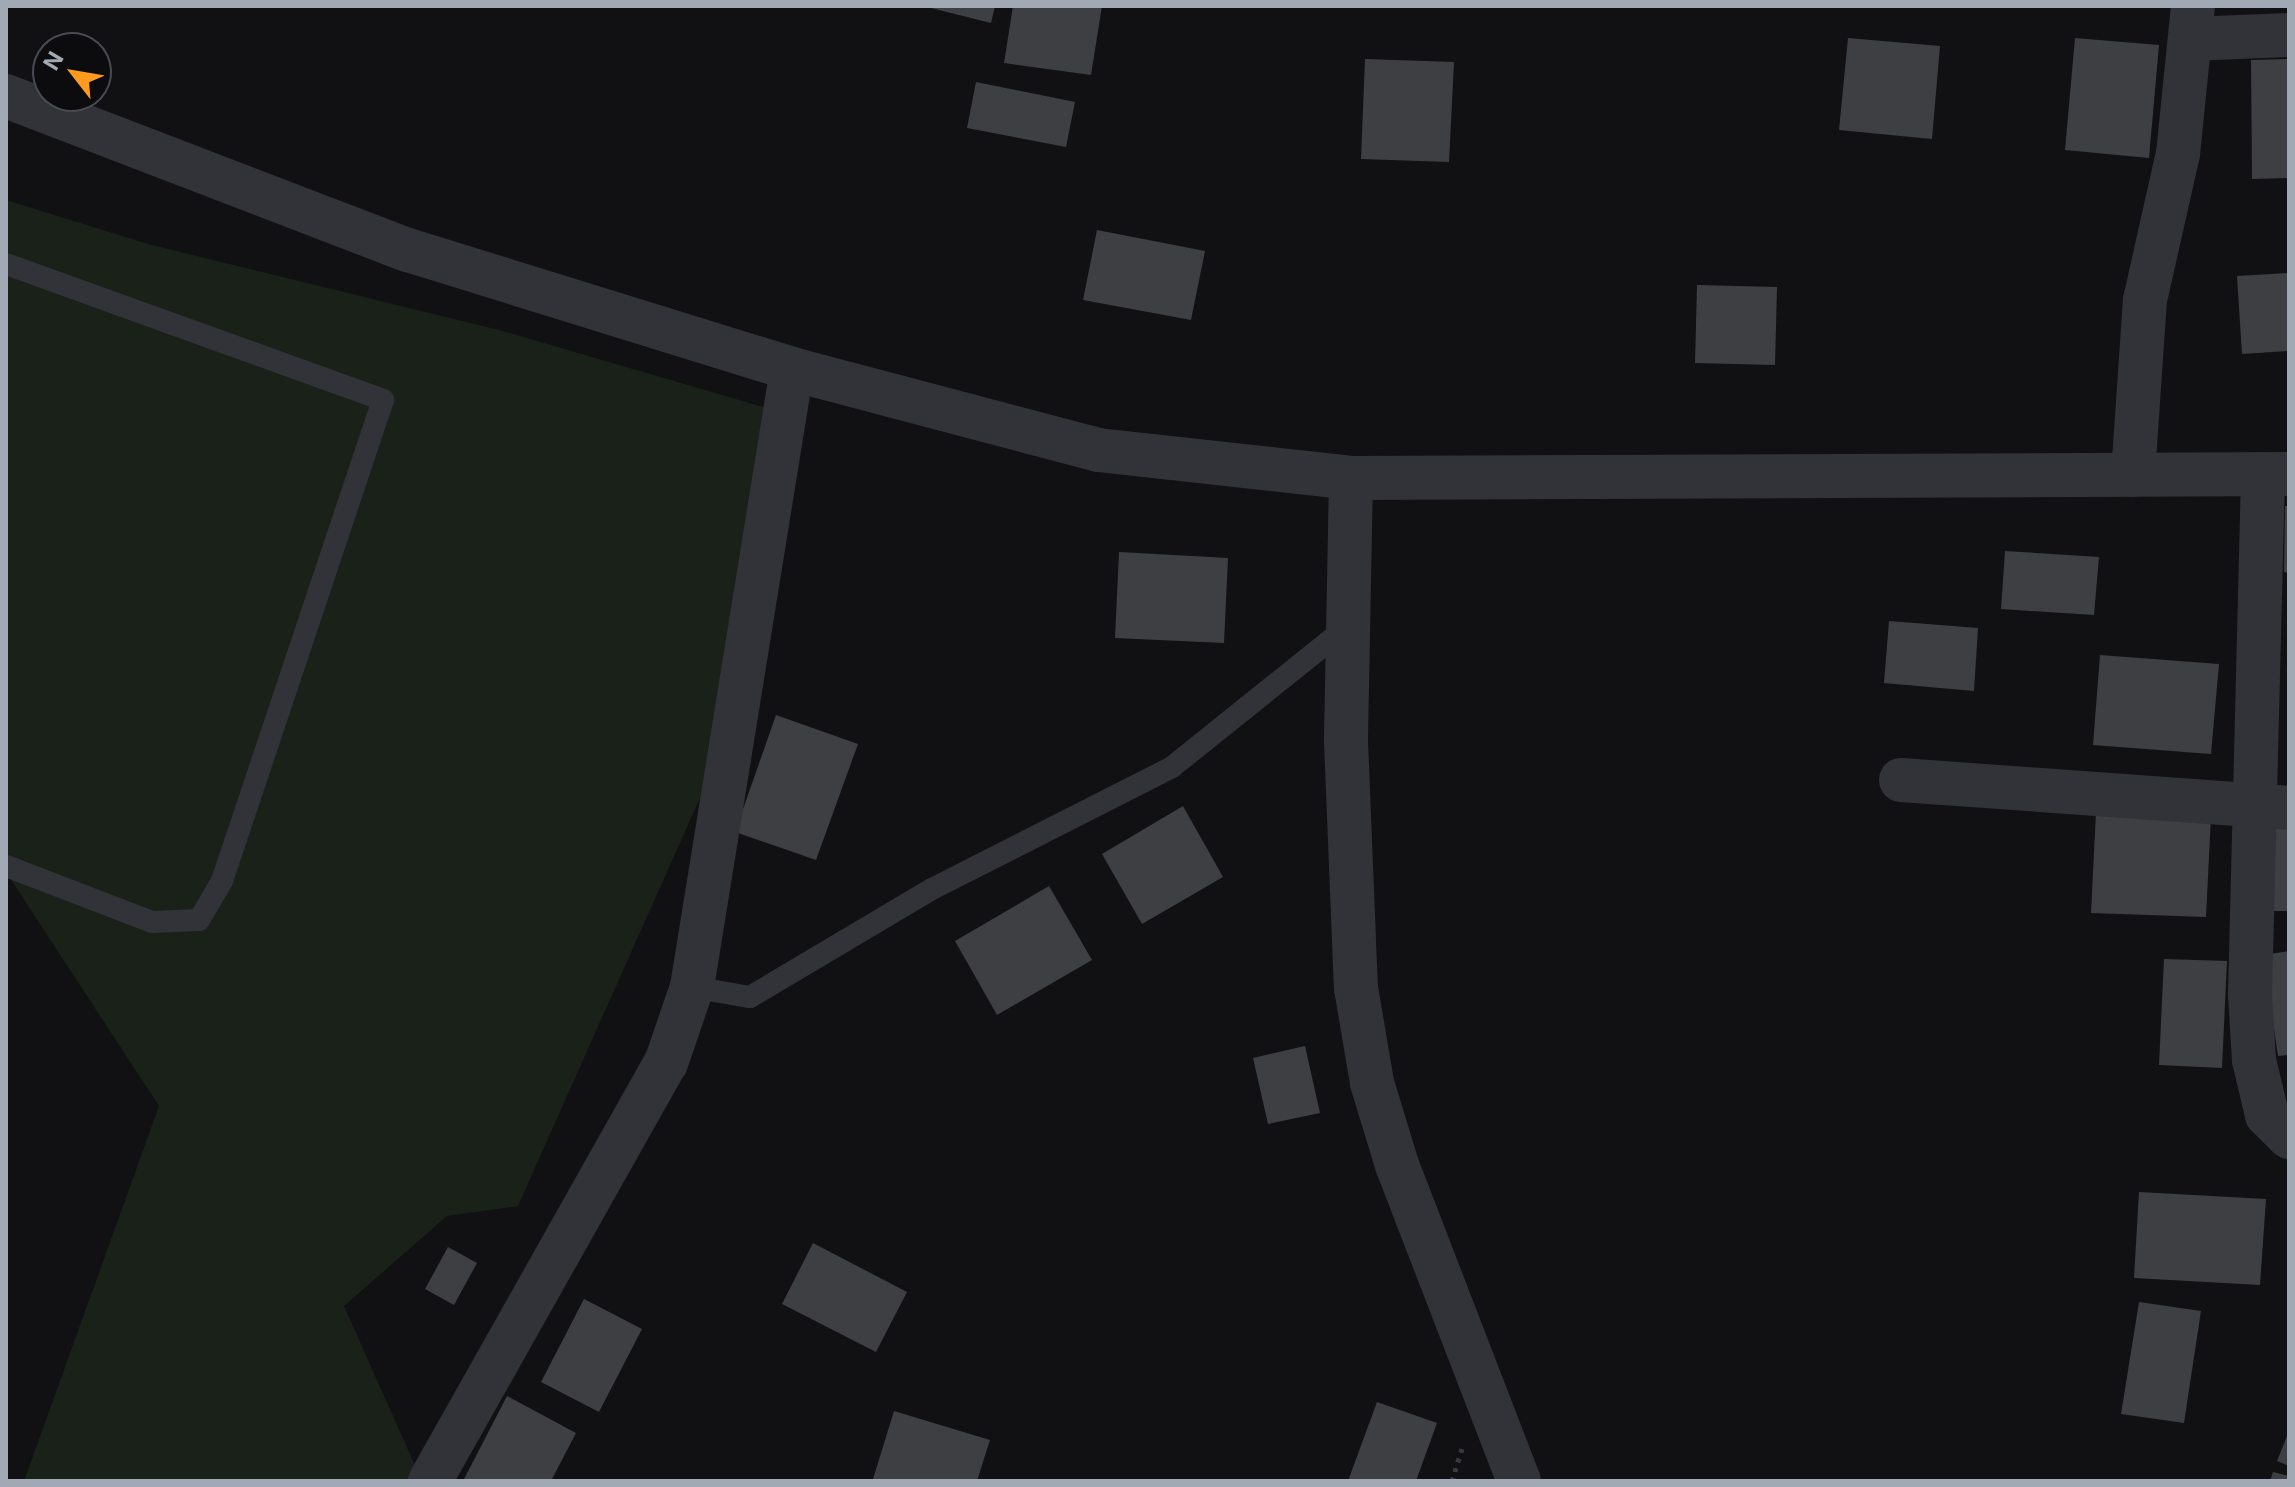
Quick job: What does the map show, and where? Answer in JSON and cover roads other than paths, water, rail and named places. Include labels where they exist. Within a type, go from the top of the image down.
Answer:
[{"type":"street","points":[[2133,475],[2145,300],[2178,154],[2192,23],[2289,35]]},
{"type":"street","points":[[6,96],[408,250],[792,369],[1098,450],[1351,478],[2276,475],[2271,807],[2254,1060],[2267,1115],[2289,1137]]},
{"type":"street","points":[[430,1481],[666,1063],[692,987],[792,369]]},
{"type":"street","points":[[1351,478],[1347,627],[1350,882],[1356,988],[1372,1083],[1397,1165],[1519,1481]]},
{"type":"street","points":[[1901,780],[2271,807]]},
{"type":"lane","points":[[6,264],[383,400],[222,881],[199,920],[152,922],[6,866]]},
{"type":"lane","points":[[692,987],[750,997],[932,889],[1172,767],[1347,627]]}]
